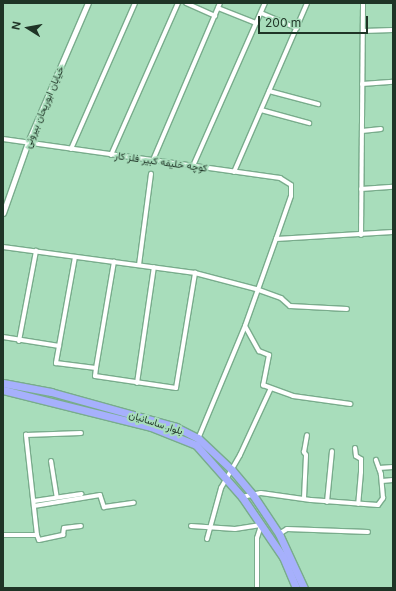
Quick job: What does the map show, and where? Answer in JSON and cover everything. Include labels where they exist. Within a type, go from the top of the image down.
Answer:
[{"type":"highway","name":"بلوار ساسانیان","points":[[3,383],[51,392],[176,427],[232,470],[253,496],[279,534],[304,588]]},
{"type":"highway","name":"بلوار ساسانیان","points":[[3,390],[151,427],[197,442],[242,497],[262,525],[283,557],[296,588]]},
{"type":"street","name":"خیابان ابوریحان بیرونی","points":[[3,213],[28,142],[88,3]]},
{"type":"street","points":[[70,149],[136,3]]},
{"type":"street","points":[[111,154],[178,3]]},
{"type":"street","points":[[186,3],[215,16]]},
{"type":"street","points":[[153,160],[220,3]]},
{"type":"street","points":[[193,166],[265,3]]},
{"type":"street","points":[[234,172],[307,3]]},
{"type":"street","points":[[361,235],[363,3]]},
{"type":"street","points":[[218,8],[256,24]]},
{"type":"street","points":[[261,13],[297,28]]},
{"type":"street","points":[[363,31],[393,30]]},
{"type":"street","points":[[362,84],[393,82]]},
{"type":"street","points":[[269,91],[318,104]]},
{"type":"street","points":[[261,110],[309,122]]},
{"type":"street","points":[[362,131],[382,129]]},
{"type":"street","name":"کوچه خلیفه کبیر فلز کار","points":[[3,139],[280,178],[291,185],[291,196],[276,239]]},
{"type":"street","points":[[138,265],[151,174]]},
{"type":"street","points":[[361,189],[393,187]]},
{"type":"street","points":[[197,442],[245,326],[256,289],[276,239],[393,232]]},
{"type":"street","points":[[3,246],[195,273],[256,289],[281,298],[290,306],[347,309]]},
{"type":"street","points":[[19,341],[36,251]]},
{"type":"street","points":[[74,256],[56,363],[96,368]]},
{"type":"street","points":[[114,262],[95,376],[137,383],[176,388],[195,273]]},
{"type":"street","points":[[137,383],[154,267]]},
{"type":"street","points":[[245,326],[259,351],[269,355],[263,385],[270,390],[325,402],[350,404]]},
{"type":"street","points":[[3,337],[19,341],[59,346]]},
{"type":"street","points":[[207,539],[221,488],[232,470],[270,390]]},
{"type":"street","points":[[81,432],[26,435],[28,468],[34,503],[37,535],[39,540],[63,535],[64,528],[81,526]]},
{"type":"street","points":[[304,498],[306,455],[304,452],[307,435]]},
{"type":"street","points":[[355,448],[356,456],[361,459],[362,472],[358,504]]},
{"type":"street","points":[[326,502],[332,450]]},
{"type":"street","points":[[242,497],[253,496],[261,493],[326,502],[378,505],[382,502],[382,481],[376,460]]},
{"type":"street","points":[[51,461],[57,497]]},
{"type":"street","points":[[379,468],[393,467]]},
{"type":"street","points":[[382,481],[393,480]]},
{"type":"street","points":[[34,503],[57,497],[81,494]]},
{"type":"street","points":[[34,503],[100,495],[104,507],[134,503]]},
{"type":"street","points":[[191,526],[242,529],[262,525]]},
{"type":"street","points":[[257,588],[257,538],[262,525]]},
{"type":"street","points":[[279,534],[287,529],[368,532]]},
{"type":"street","points":[[3,535],[37,535]]}]
